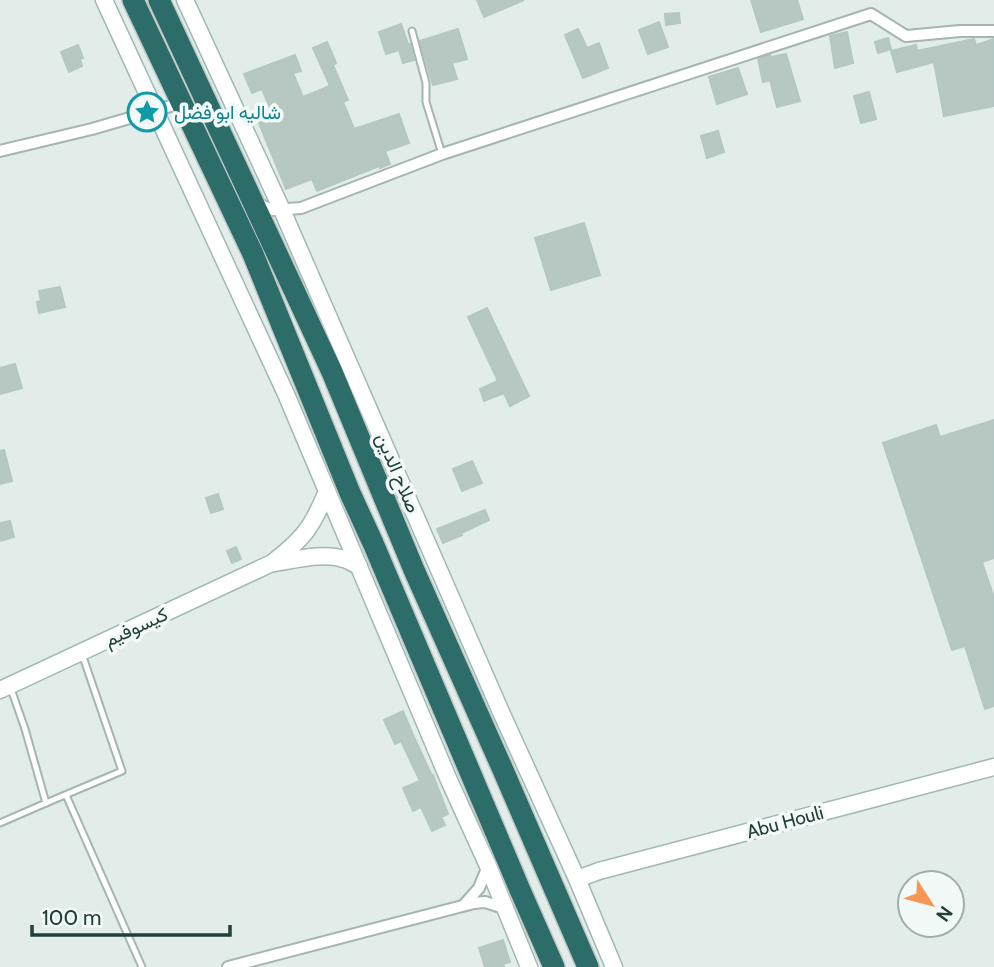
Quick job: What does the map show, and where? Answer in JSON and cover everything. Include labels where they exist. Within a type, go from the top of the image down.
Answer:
[{"type":"highway","points":[[133,0],[253,254],[350,493],[555,967]]},
{"type":"highway","name":"صلاح الدين","points":[[159,0],[332,372],[414,570],[588,967]]},
{"type":"main road","points":[[104,0],[250,313],[529,967]]},
{"type":"main road","points":[[185,0],[282,210],[614,967]]},
{"type":"main road","name":"كيسوفيم","points":[[5,688],[272,563],[296,545],[310,527],[327,491]]},
{"type":"main road","name":"كيسوفيم","points":[[272,563],[334,557],[359,566]]},
{"type":"main road","name":"Abu Houli","points":[[577,879],[994,767]]},
{"type":"street","points":[[253,201],[266,208],[301,208],[442,154],[871,15],[906,36],[994,31]]},
{"type":"street","points":[[0,151],[92,129],[181,103]]},
{"type":"street","points":[[464,905],[479,888],[488,866]]},
{"type":"street","points":[[228,967],[464,905],[485,902],[504,908]]},
{"type":"lane","points":[[412,31],[426,83],[426,102],[442,154]]},
{"type":"lane","points":[[0,823],[122,771],[81,652]]},
{"type":"lane","points":[[5,688],[21,716],[46,803]]},
{"type":"lane","points":[[66,795],[142,967]]},
{"type":"building","points":[[477,0],[524,0],[484,17]]},
{"type":"building","points":[[751,0],[797,0],[803,19],[761,32]]},
{"type":"building","points":[[679,13],[680,23],[666,25],[665,14]]},
{"type":"building","points":[[659,22],[668,47],[648,54],[639,30]]},
{"type":"building","points":[[401,24],[414,60],[403,63],[399,50],[386,54],[379,32]]},
{"type":"building","points":[[458,29],[467,59],[452,63],[457,79],[433,85],[420,41]]},
{"type":"building","points":[[578,29],[587,48],[599,43],[608,68],[583,78],[565,35]]},
{"type":"building","points":[[847,32],[853,63],[835,68],[830,36]]},
{"type":"building","points":[[888,38],[891,49],[878,53],[875,42]]},
{"type":"building","points":[[974,39],[976,45],[994,39],[994,106],[944,116],[934,62],[897,72],[891,51],[916,45],[917,51]]},
{"type":"building","points":[[327,42],[336,63],[333,65],[348,100],[343,102],[354,129],[399,114],[409,143],[385,151],[390,164],[380,168],[379,166],[317,191],[312,179],[286,189],[256,116],[271,110],[262,89],[252,93],[244,74],[295,55],[301,71],[293,73],[303,97],[330,86],[313,48]]},
{"type":"building","points":[[78,45],[83,58],[80,59],[82,66],[69,72],[61,52]]},
{"type":"building","points":[[786,54],[800,101],[777,107],[770,80],[763,82],[758,59]]},
{"type":"building","points":[[738,68],[747,94],[717,104],[709,77]]},
{"type":"building","points":[[869,92],[876,119],[861,123],[854,96]]},
{"type":"building","points":[[718,131],[724,152],[707,158],[701,136]]},
{"type":"building","points":[[584,223],[600,275],[551,290],[535,238]]},
{"type":"building","points":[[60,287],[65,307],[39,313],[39,291]]},
{"type":"building","points":[[487,308],[529,396],[510,406],[504,393],[484,401],[480,389],[498,381],[468,317]]},
{"type":"building","points":[[15,364],[22,388],[0,394],[0,368]]},
{"type":"building","points":[[994,420],[994,558],[982,562],[994,598],[994,706],[985,709],[965,646],[952,650],[883,443],[936,425],[940,437]]},
{"type":"building","points":[[4,450],[12,481],[0,484],[0,451]]},
{"type":"building","points":[[472,461],[482,483],[462,491],[453,469]]},
{"type":"building","points":[[218,494],[223,509],[211,513],[206,498]]},
{"type":"building","points":[[485,510],[489,520],[443,543],[437,529]]},
{"type":"building","points":[[10,521],[14,537],[0,541],[0,523]]},
{"type":"building","points":[[236,547],[241,559],[232,563],[227,551]]},
{"type":"building","points":[[403,711],[448,814],[441,817],[445,825],[432,831],[421,807],[413,811],[403,788],[420,781],[401,741],[395,744],[384,720]]},
{"type":"building","points":[[503,940],[510,962],[503,964],[504,967],[485,967],[479,948]]},
{"type":"place","name":"شاليه ابو فضل","points":[[147,112]]}]
